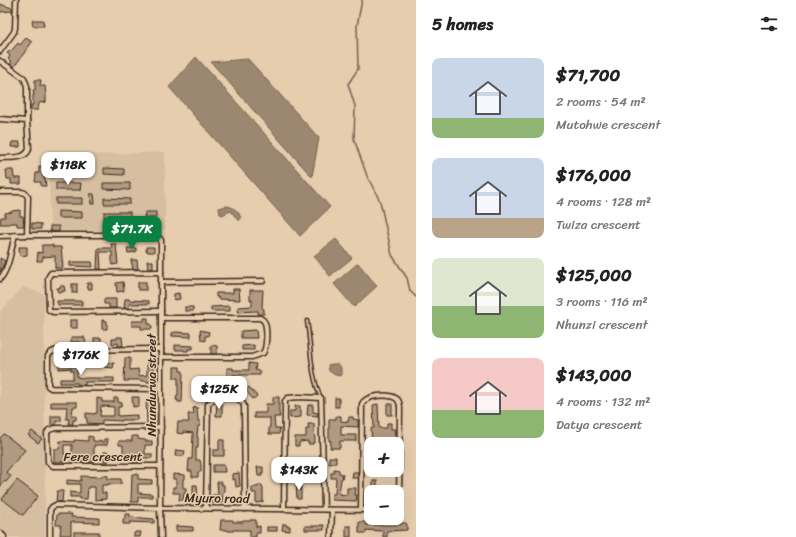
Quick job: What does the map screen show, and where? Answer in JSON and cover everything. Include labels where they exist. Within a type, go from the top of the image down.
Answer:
[{"type":"street","points":[[0,52],[14,32],[16,0]]},
{"type":"street","points":[[0,61],[24,78],[26,82],[29,149],[28,152],[21,157],[0,158]]},
{"type":"street","points":[[0,119],[27,122]]},
{"type":"street","points":[[0,192],[22,192],[28,197],[27,235],[0,236]]},
{"type":"street","points":[[0,279],[6,269],[15,235]]},
{"type":"street","name":"Nhundurwa street","points":[[27,235],[155,235],[161,240],[161,537]]},
{"type":"street","points":[[161,272],[51,273],[48,278],[49,310],[52,312],[161,311]]},
{"type":"street","points":[[161,282],[263,281]]},
{"type":"street","points":[[161,318],[260,318],[264,320],[266,325],[266,349],[264,353],[252,357],[161,357]]},
{"type":"street","points":[[161,350],[60,350],[53,351],[48,356],[48,386],[51,388],[161,389]]},
{"type":"street","points":[[361,510],[362,404],[364,400],[368,398],[378,396],[391,397],[397,400],[400,404],[398,485]]},
{"type":"street","points":[[206,508],[208,404],[212,400],[219,398],[235,397],[240,400],[244,406],[245,509]]},
{"type":"street","points":[[284,509],[285,401],[288,398],[300,397],[321,398],[324,510]]},
{"type":"street","name":"Fere crescent","points":[[160,466],[53,466],[48,462],[47,433],[49,430],[56,428],[161,427]]},
{"type":"street","name":"Myuro road","points":[[50,537],[50,510],[56,505],[160,508],[361,510]]},
{"type":"street","points":[[332,510],[332,537]]},
{"type":"street","points":[[0,534],[3,537]]},
{"type":"lane","points":[[307,321],[312,361],[317,388],[321,398]]},
{"type":"shaded area","points":[[196,57],[330,207],[300,236],[169,87]]},
{"type":"shaded area","points":[[248,59],[319,138],[312,177],[211,62]]},
{"type":"shaded area","points":[[165,152],[165,229],[50,231],[49,156]]},
{"type":"shaded area","points":[[226,206],[236,210],[241,219],[238,220],[231,211],[222,215],[220,214],[219,208]]},
{"type":"shaded area","points":[[336,239],[352,258],[330,276],[314,256]]},
{"type":"shaded area","points":[[358,263],[377,286],[354,307],[334,284]]},
{"type":"shaded area","points":[[23,287],[44,294],[45,537],[8,537],[0,530],[0,312]]},
{"type":"shaded area","points":[[337,364],[341,367],[341,376],[335,375],[329,371],[328,365]]},
{"type":"building","points":[[0,4],[12,8],[12,11],[0,12]]},
{"type":"building","points":[[32,20],[43,20],[44,26],[33,26]]},
{"type":"building","points":[[26,38],[32,42],[14,67],[10,64],[12,62],[8,59],[10,56],[7,53],[11,51],[18,43],[20,45]]},
{"type":"building","points":[[35,80],[41,80],[40,86],[45,86],[46,102],[39,103],[38,110],[31,110],[34,95],[33,90],[35,90]]},
{"type":"building","points":[[12,142],[20,142],[20,147],[11,147]]},
{"type":"building","points":[[39,166],[45,167],[44,179],[46,186],[41,186],[41,182],[35,182],[36,173],[39,173]]},
{"type":"building","points":[[104,168],[124,169],[124,175],[104,174]]},
{"type":"building","points":[[55,169],[82,169],[82,175],[55,175]]},
{"type":"building","points":[[6,170],[13,170],[14,178],[21,178],[21,184],[11,184],[11,179],[7,179]]},
{"type":"building","points":[[56,183],[81,183],[80,190],[56,190]]},
{"type":"building","points":[[103,183],[130,183],[130,190],[103,189]]},
{"type":"building","points":[[90,194],[94,194],[95,204],[91,204]]},
{"type":"building","points":[[56,198],[82,198],[82,204],[56,204]]},
{"type":"building","points":[[104,198],[130,199],[130,204],[104,204]]},
{"type":"building","points":[[20,210],[20,216],[23,216],[24,226],[17,226],[17,223],[0,224],[1,217],[5,217],[5,213]]},
{"type":"building","points":[[58,211],[82,212],[82,218],[58,218]]},
{"type":"building","points":[[104,212],[130,212],[130,218],[104,218]]},
{"type":"building","points":[[145,212],[156,212],[156,218],[144,218]]},
{"type":"building","points":[[32,223],[41,224],[41,229],[32,229]]},
{"type":"building","points":[[50,226],[59,226],[59,232],[50,231]]},
{"type":"building","points":[[111,244],[116,244],[118,264],[112,265],[112,252],[100,252],[101,269],[97,269],[98,248],[112,248]]},
{"type":"building","points":[[42,245],[61,247],[63,268],[55,268],[55,256],[43,257],[42,261],[37,261],[38,252],[42,253]]},
{"type":"building","points":[[19,247],[27,247],[27,255],[20,256]]},
{"type":"building","points":[[146,247],[154,247],[154,252],[146,251]]},
{"type":"building","points":[[127,248],[136,248],[136,252],[128,253]]},
{"type":"building","points":[[0,258],[5,261],[0,272]]},
{"type":"building","points":[[131,260],[137,260],[138,269],[133,269]]},
{"type":"building","points":[[147,261],[153,261],[153,269],[148,269]]},
{"type":"building","points":[[70,262],[92,262],[93,267],[70,266]]},
{"type":"building","points":[[123,282],[124,291],[117,292],[116,283]]},
{"type":"building","points":[[138,282],[146,282],[146,290],[138,290]]},
{"type":"building","points":[[87,283],[92,283],[92,289],[88,289]]},
{"type":"building","points":[[72,284],[77,284],[77,293],[72,293]]},
{"type":"building","points":[[60,286],[64,286],[65,291],[58,292],[57,288],[60,288]]},
{"type":"building","points":[[233,289],[239,289],[240,300],[218,299],[218,297],[216,297],[216,293],[233,293]]},
{"type":"building","points":[[250,290],[263,290],[262,307],[264,309],[264,314],[258,314],[258,311],[238,312],[238,307],[252,306],[252,300],[250,300]]},
{"type":"building","points":[[179,293],[180,299],[174,300],[174,294]]},
{"type":"building","points":[[104,299],[116,299],[116,308],[109,308],[109,304],[104,304]]},
{"type":"building","points":[[125,299],[149,301],[149,304],[129,304],[129,308],[124,308]]},
{"type":"building","points":[[57,301],[82,301],[82,305],[58,305]]},
{"type":"building","points":[[230,306],[230,311],[211,311],[211,307]]},
{"type":"building","points":[[185,307],[193,307],[193,311],[185,311]]},
{"type":"building","points":[[144,318],[148,318],[148,324],[151,324],[152,329],[141,329],[141,326],[132,326],[132,321],[144,321]]},
{"type":"building","points":[[70,320],[77,320],[77,328],[70,328]]},
{"type":"building","points":[[102,320],[107,321],[107,329],[102,329]]},
{"type":"building","points":[[200,330],[209,332],[208,336],[205,336],[205,341],[201,340]]},
{"type":"building","points":[[256,330],[257,338],[241,338],[241,331]]},
{"type":"building","points":[[172,333],[191,333],[191,337],[172,336]]},
{"type":"building","points":[[71,337],[84,337],[86,342],[85,346],[79,346],[79,342],[71,342]]},
{"type":"building","points":[[117,337],[122,337],[123,346],[118,346],[118,343],[112,344],[112,339],[117,339]]},
{"type":"building","points":[[94,338],[101,338],[101,345],[94,345]]},
{"type":"building","points":[[175,345],[193,346],[193,349],[188,349],[188,351],[175,350]]},
{"type":"building","points":[[211,345],[217,346],[217,354],[211,354]]},
{"type":"building","points":[[254,345],[254,350],[242,350],[242,346]]},
{"type":"building","points":[[125,358],[130,358],[130,370],[138,369],[139,376],[147,375],[147,360],[153,360],[152,382],[140,380],[124,381]]},
{"type":"building","points":[[71,359],[77,359],[77,377],[114,378],[114,382],[85,382],[85,385],[78,385],[78,383],[60,383],[60,379],[73,379],[73,371],[71,371],[71,368],[59,369],[59,365],[71,364]]},
{"type":"building","points":[[104,363],[114,363],[113,368],[104,367]]},
{"type":"building","points":[[249,363],[256,364],[255,370],[260,371],[260,375],[233,375],[233,377],[227,377],[227,368],[233,368],[233,370],[249,370]]},
{"type":"building","points":[[174,367],[180,367],[180,371],[183,371],[182,402],[178,402],[178,400],[176,400],[178,395],[178,378],[174,378]]},
{"type":"building","points":[[204,387],[208,391],[199,399],[196,396]]},
{"type":"building","points":[[249,387],[257,396],[253,399],[246,391]]},
{"type":"building","points":[[132,397],[139,397],[139,406],[133,407]]},
{"type":"building","points":[[273,397],[279,397],[280,417],[274,417],[275,428],[280,428],[279,434],[269,434],[270,418],[254,418],[254,413],[266,413],[266,404],[273,404]]},
{"type":"building","points":[[97,398],[102,399],[102,402],[114,402],[114,398],[118,398],[118,402],[122,403],[121,407],[118,407],[118,416],[137,415],[137,420],[102,420],[102,424],[87,423],[86,413],[97,413]],"holes":[[[101,406],[114,407],[114,416],[100,416]]]},
{"type":"building","points":[[335,398],[339,398],[339,407],[335,407]]},
{"type":"building","points":[[146,400],[153,400],[153,413],[156,413],[156,424],[147,424]]},
{"type":"building","points":[[51,402],[77,402],[77,407],[73,407],[72,416],[76,416],[76,420],[73,420],[73,424],[68,424],[69,419],[66,419],[67,407],[51,407]]},
{"type":"building","points":[[217,404],[222,404],[222,416],[216,416]]},
{"type":"building","points":[[378,404],[379,428],[387,428],[387,423],[391,423],[391,429],[395,429],[394,435],[396,435],[396,437],[372,437],[371,428],[374,428],[373,405]]},
{"type":"building","points":[[387,404],[392,404],[392,415],[387,415]]},
{"type":"building","points":[[308,405],[313,405],[313,412],[318,413],[318,416],[307,415]]},
{"type":"building","points":[[295,406],[300,406],[301,417],[290,418],[290,411],[295,411]]},
{"type":"building","points":[[197,407],[200,426],[198,426],[198,448],[196,448],[196,460],[200,460],[201,472],[198,472],[198,477],[192,477],[192,471],[188,471],[189,459],[192,459],[193,433],[177,433],[178,422],[189,422],[188,414],[194,414],[193,408]]},
{"type":"building","points":[[51,416],[61,416],[61,421],[56,421],[56,425],[51,425]]},
{"type":"building","points":[[336,416],[341,416],[341,421],[348,422],[349,417],[353,417],[353,419],[358,420],[358,427],[341,426],[341,435],[356,435],[356,441],[340,441],[340,448],[330,448],[331,441],[329,441],[329,419],[336,419]]},
{"type":"building","points":[[308,424],[314,424],[315,442],[313,442],[313,444],[308,444],[308,441],[299,442],[299,446],[295,446],[295,437],[306,437],[306,429],[309,429]]},
{"type":"building","points":[[32,431],[42,439],[38,443],[28,435]]},
{"type":"building","points":[[4,434],[25,450],[6,472],[11,476],[6,482],[4,481],[0,487],[0,438]]},
{"type":"building","points":[[88,436],[93,437],[93,441],[104,442],[104,439],[108,439],[107,445],[94,445],[94,462],[72,462],[72,458],[65,458],[65,462],[54,462],[54,449],[59,449],[60,441],[88,441]],"holes":[[[64,445],[72,445],[72,454],[64,454]]]},
{"type":"building","points":[[132,436],[138,436],[138,439],[145,441],[152,441],[152,445],[145,445],[145,454],[152,454],[152,458],[138,458],[138,462],[132,462],[132,458],[123,458],[123,445],[119,445],[119,441],[132,441]]},
{"type":"building","points":[[219,440],[224,440],[224,456],[213,456],[213,450],[219,450]]},
{"type":"building","points":[[176,450],[185,451],[184,456],[175,456]]},
{"type":"building","points":[[104,452],[108,452],[108,462],[104,462]]},
{"type":"building","points":[[329,457],[336,457],[336,463],[329,464]]},
{"type":"building","points":[[213,465],[224,465],[225,472],[213,472]]},
{"type":"building","points":[[257,467],[263,467],[263,473],[261,473],[262,476],[258,476]]},
{"type":"building","points":[[296,467],[301,467],[300,476],[296,476]]},
{"type":"building","points":[[334,469],[339,470],[339,473],[343,474],[339,494],[347,495],[347,488],[356,488],[356,501],[332,500],[332,494],[335,494],[336,478],[331,478],[331,473],[334,473]]},
{"type":"building","points":[[353,472],[358,472],[358,478],[352,478]]},
{"type":"building","points":[[239,473],[240,486],[236,487],[235,479],[232,480],[232,474]]},
{"type":"building","points":[[132,474],[138,474],[138,479],[152,480],[152,484],[138,484],[138,493],[152,494],[152,497],[138,497],[138,502],[131,502]]},
{"type":"building","points":[[173,474],[185,475],[185,479],[183,479],[183,488],[186,488],[186,493],[184,493],[183,500],[179,500],[180,493],[173,493],[173,487],[176,487],[176,479],[173,479]]},
{"type":"building","points":[[102,475],[108,476],[108,479],[121,479],[121,484],[102,485],[102,493],[106,493],[106,499],[95,500],[95,487],[88,487],[87,499],[70,497],[70,492],[80,493],[80,484],[67,484],[67,480],[81,481],[81,476],[102,477]]},
{"type":"building","points":[[17,480],[38,496],[23,515],[2,499]]},
{"type":"building","points":[[373,481],[377,481],[377,485],[373,485]]},
{"type":"building","points":[[217,482],[222,482],[222,485],[224,485],[222,503],[212,503],[212,495],[218,495]]},
{"type":"building","points":[[296,483],[301,483],[301,499],[297,499]]},
{"type":"building","points":[[193,485],[197,485],[198,500],[193,501]]},
{"type":"building","points":[[258,485],[262,485],[263,487],[263,502],[256,503],[256,493],[252,493],[252,487],[258,487]]},
{"type":"building","points":[[57,491],[63,491],[62,502],[56,502]]},
{"type":"building","points":[[57,514],[72,514],[71,517],[99,518],[99,523],[71,522],[71,535],[60,535],[61,525],[56,525]]},
{"type":"building","points":[[125,514],[130,514],[130,517],[154,519],[154,523],[130,522],[130,524],[123,524]]},
{"type":"building","points":[[221,520],[243,522],[256,520],[256,527],[260,526],[260,533],[256,533],[256,537],[250,537],[250,530],[220,530]]},
{"type":"building","points":[[359,522],[364,522],[364,525],[404,525],[404,523],[406,523],[407,525],[407,530],[387,531],[387,537],[383,537],[383,531],[366,530],[366,533],[359,533]]},
{"type":"building","points":[[283,524],[290,526],[290,531],[282,530]]},
{"type":"building","points":[[324,525],[324,530],[305,530],[305,526]]},
{"type":"building","points":[[176,526],[193,527],[193,531],[176,531]]},
{"type":"building","points":[[346,526],[351,526],[351,537],[346,537]]},
{"type":"building","points":[[267,527],[277,527],[277,531],[267,531]]},
{"type":"building","points":[[74,532],[99,532],[99,537],[74,537]]},
{"type":"building","points":[[135,532],[141,532],[140,537],[134,537]]},
{"type":"waterway","points":[[362,0],[357,26],[358,69],[348,84],[355,106],[354,139],[367,176],[380,201],[392,255],[407,278],[410,291],[416,297]]}]
